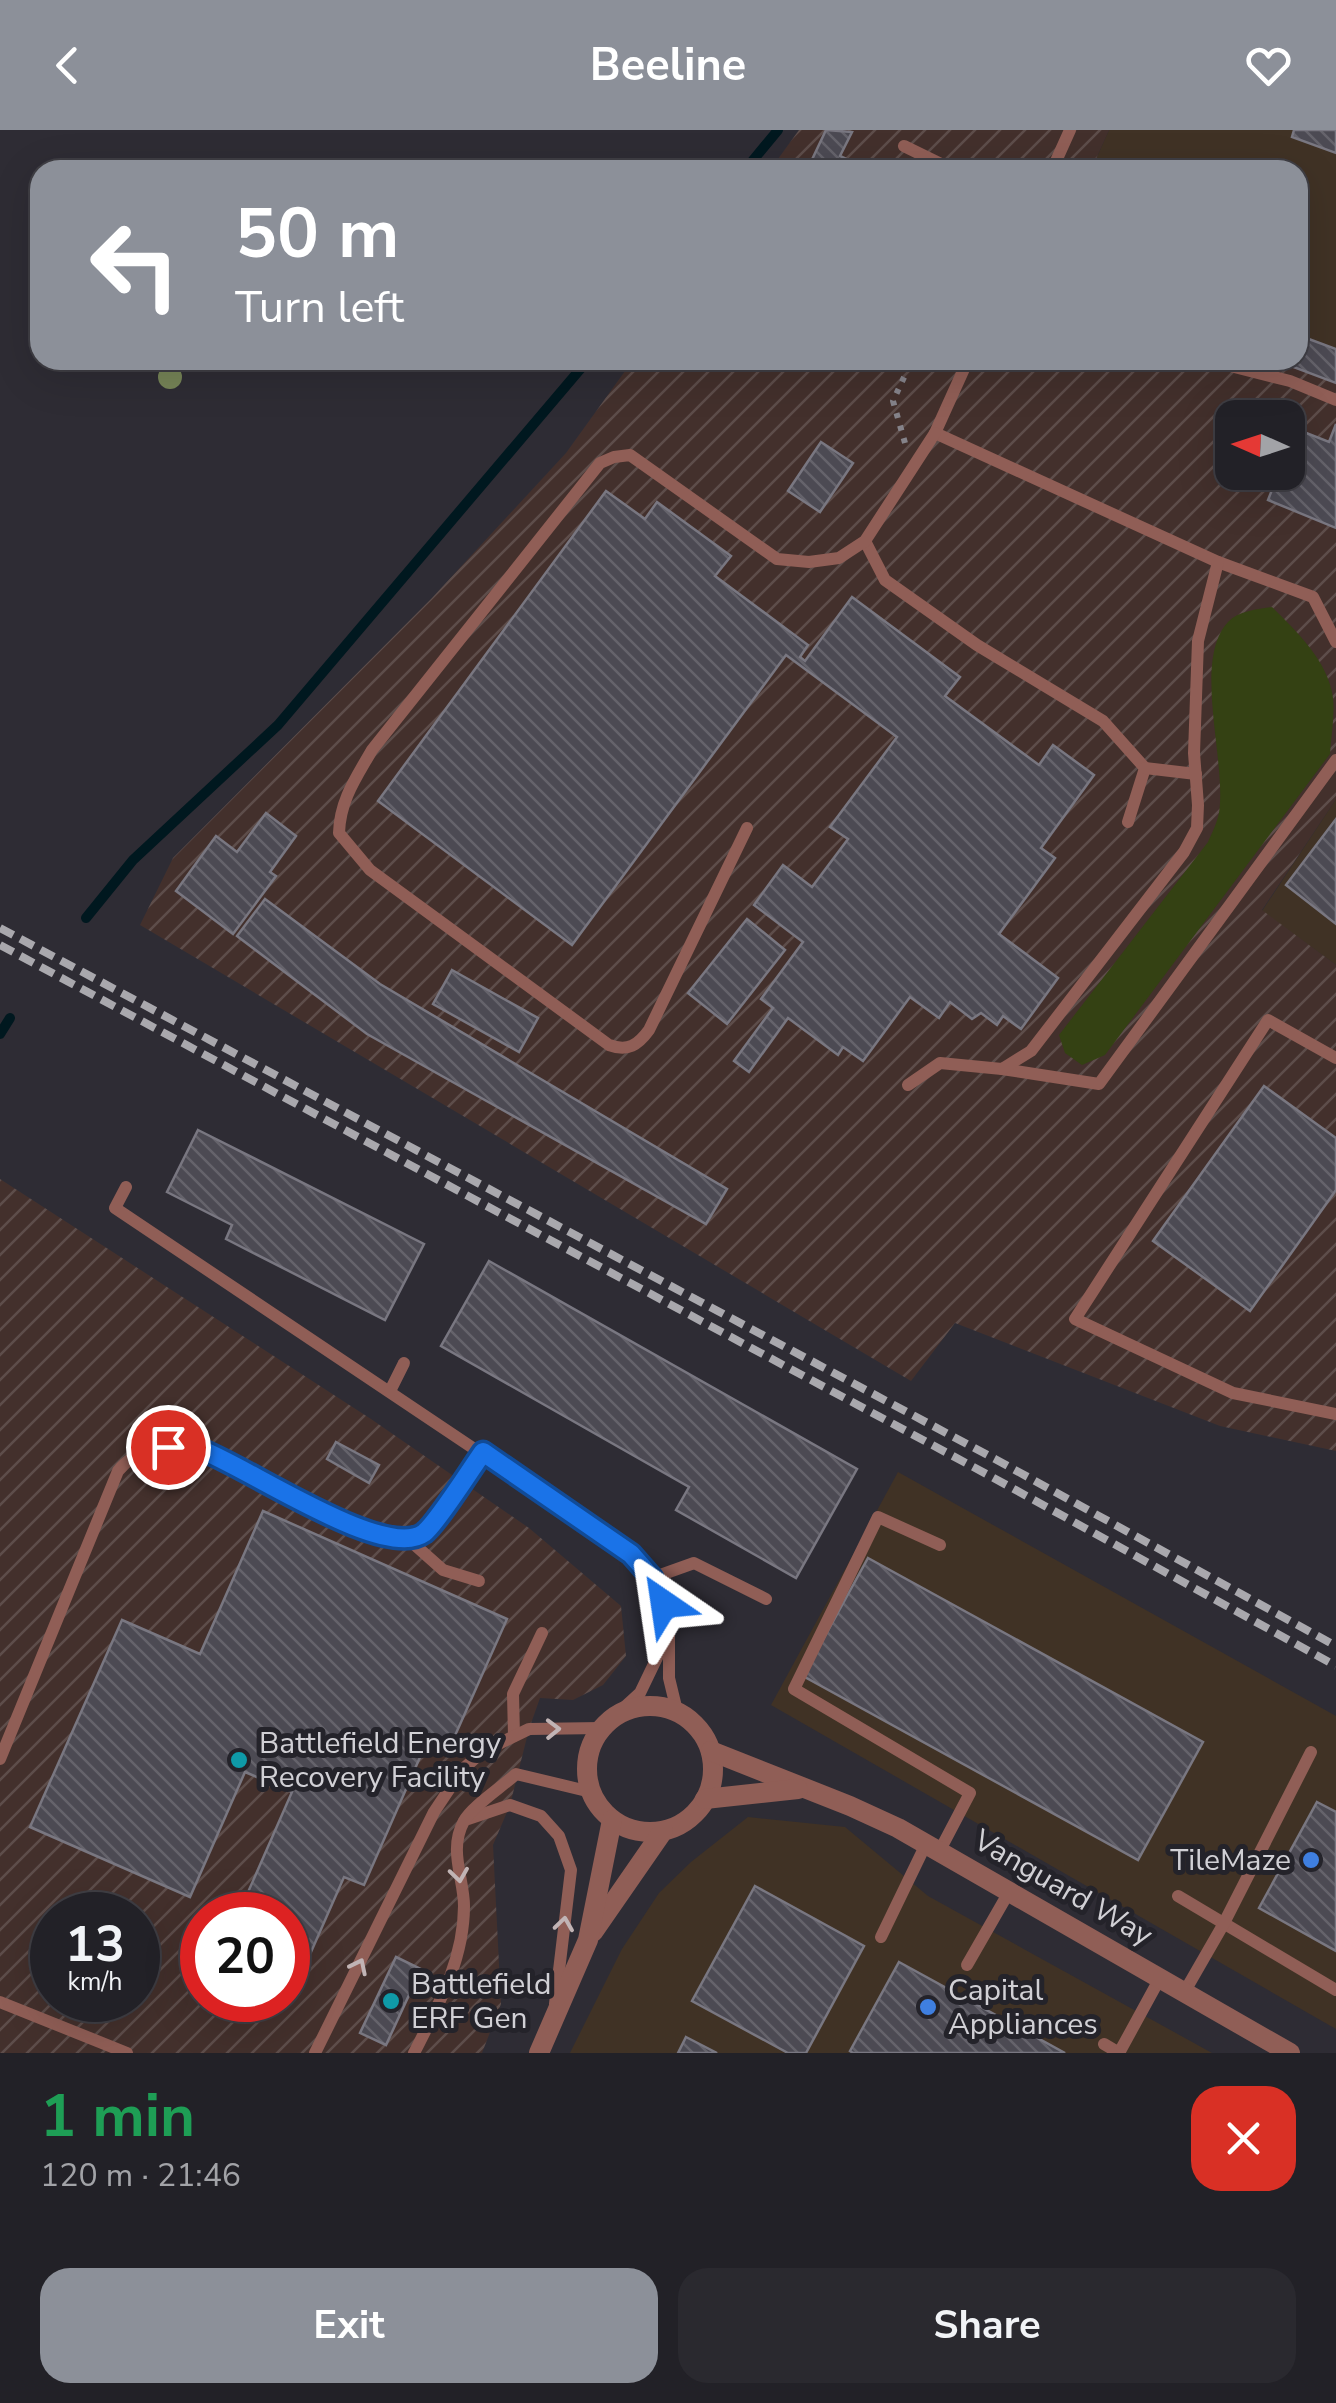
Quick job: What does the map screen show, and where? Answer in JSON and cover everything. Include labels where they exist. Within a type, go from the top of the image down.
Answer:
[{"type":"street","points":[[677,1712],[646,1706],[609,1722],[592,1742],[587,1776],[600,1807],[612,1820],[636,1830],[663,1831],[688,1819],[706,1799],[712,1776],[710,1751]]},
{"type":"street","name":"Vanguard Way","points":[[677,1712],[698,1728],[710,1751],[850,1806],[932,1848],[1290,2053]]},
{"type":"street","name":"Vanguard Way","points":[[706,1799],[800,1788]]},
{"type":"street","points":[[539,2053],[588,1940],[612,1820]]},
{"type":"street","points":[[588,1940],[663,1831]]},
{"type":"lane","points":[[1056,160],[1070,130]]},
{"type":"lane","points":[[904,146],[933,160]]},
{"type":"lane","points":[[747,828],[649,1030],[636,1044],[620,1049],[609,1046],[370,870],[339,834],[345,796],[372,750],[600,463],[614,456],[630,456],[777,559],[808,562],[839,558],[865,542],[935,433],[963,370]]},
{"type":"lane","points":[[1245,370],[1336,400]]},
{"type":"lane","points":[[935,433],[1218,562],[1313,597],[1336,642]]},
{"type":"lane","points":[[865,542],[885,580],[977,645],[1103,721],[1145,768],[1196,774]]},
{"type":"lane","points":[[1002,1069],[1030,1051],[1184,852],[1197,828],[1198,641],[1218,562]]},
{"type":"lane","points":[[908,1085],[940,1063],[1099,1084],[1336,760]]},
{"type":"lane","points":[[1128,822],[1145,768]]},
{"type":"lane","points":[[1336,1058],[1268,1020],[1074,1319],[1232,1392],[1336,1414]]},
{"type":"lane","points":[[126,1187],[116,1208],[631,1554],[652,1578],[664,1604],[669,1631],[669,1678],[677,1712]]},
{"type":"lane","points":[[390,1391],[404,1363]]},
{"type":"lane","points":[[0,1760],[118,1471],[126,1460],[168,1447],[199,1449],[356,1528],[385,1537],[406,1538],[423,1533],[483,1452]]},
{"type":"lane","points":[[881,1938],[932,1848],[970,1794],[794,1689],[878,1517],[940,1545]]},
{"type":"lane","points":[[406,1538],[443,1570],[479,1580]]},
{"type":"lane","points":[[652,1578],[694,1564],[766,1598]]},
{"type":"lane","points":[[315,2053],[434,1812],[462,1770],[482,1752],[528,1729],[609,1722],[640,1693],[669,1631]]},
{"type":"lane","points":[[514,1736],[513,1694],[542,1633]]},
{"type":"lane","points":[[1185,1992],[1311,1752]]},
{"type":"lane","points":[[414,2053],[449,1984],[458,1953],[464,1904],[457,1870],[458,1846],[464,1820],[516,1774],[591,1792]]},
{"type":"lane","points":[[464,1820],[510,1805],[541,1816],[559,1836],[571,1870],[554,2021]]},
{"type":"lane","points":[[967,1965],[1009,1892]]},
{"type":"lane","points":[[1178,1896],[1336,1990]]},
{"type":"lane","points":[[1104,2044],[1119,2053],[1160,1978]]},
{"type":"lane","points":[[0,2002],[127,2053]]},
{"type":"path","points":[[907,370],[893,401],[912,468]]},
{"type":"shaded area","points":[[799,130],[1109,130],[1096,160],[777,160]]},
{"type":"shaded area","points":[[1109,130],[1336,130],[1336,361],[1308,350],[1308,160],[1096,160]]},
{"type":"shaded area","points":[[1308,350],[1336,361],[1336,799],[1262,910],[1336,965],[1336,1451],[1220,1426],[955,1323],[911,1381],[140,925],[173,858],[432,598],[566,453],[626,370],[1308,370]]},
{"type":"shaded area","points":[[1336,799],[1336,965],[1262,911]]},
{"type":"shaded area","points":[[0,1179],[371,1419],[529,1528],[621,1606],[626,1656],[603,1685],[573,1700],[540,1698],[529,1729],[510,1805],[493,1845],[501,2004],[482,2053],[0,2053]]},
{"type":"shaded area","points":[[898,1472],[1336,1716],[1336,2029],[771,1705]]},
{"type":"shaded area","points":[[748,1817],[845,1827],[928,1896],[1212,2053],[570,2053],[622,1949],[659,1893]]},
{"type":"green space","points":[[1272,607],[1310,648],[1330,684],[1334,712],[1330,754],[1105,1055],[1082,1065],[1065,1053],[1059,1035],[1208,842],[1217,820],[1220,791],[1211,686],[1218,639],[1237,615]]},
{"type":"building","points":[[826,130],[852,132],[840,156],[848,160],[812,160]]},
{"type":"building","points":[[1294,130],[1336,130],[1336,153],[1292,137]]},
{"type":"building","points":[[1308,339],[1336,349],[1336,383],[1302,370],[1308,370]]},
{"type":"building","points":[[1336,424],[1336,528],[1268,500],[1272,490],[1305,490],[1305,433],[1329,442]]},
{"type":"building","points":[[821,442],[853,463],[820,512],[788,491]]},
{"type":"building","points":[[606,491],[645,519],[657,502],[731,556],[715,576],[808,645],[800,657],[805,661],[852,597],[960,677],[945,696],[1039,765],[1053,745],[1094,775],[1041,848],[1055,858],[999,934],[1058,978],[1021,1029],[1003,1016],[997,1025],[981,1013],[972,1019],[950,1002],[939,1018],[910,997],[863,1061],[843,1047],[838,1055],[788,1018],[749,1072],[734,1061],[773,1008],[761,999],[803,942],[754,905],[783,865],[812,887],[848,839],[830,827],[897,737],[786,655],[572,945],[378,801]]},
{"type":"building","points":[[266,813],[296,836],[270,872],[276,876],[233,934],[176,891],[216,836],[237,852]]},
{"type":"building","points":[[1336,819],[1336,924],[1286,885]]},
{"type":"building","points":[[265,899],[380,984],[727,1189],[706,1224],[367,1034],[237,936]]},
{"type":"building","points":[[747,919],[785,950],[727,1024],[688,993]]},
{"type":"building","points":[[452,970],[538,1018],[519,1052],[433,1004]]},
{"type":"building","points":[[1264,1086],[1336,1138],[1336,1190],[1250,1311],[1153,1241]]},
{"type":"building","points":[[198,1130],[424,1244],[385,1320],[226,1239],[232,1225],[167,1192]]},
{"type":"building","points":[[489,1261],[857,1469],[796,1578],[676,1510],[689,1487],[441,1346]]},
{"type":"building","points":[[336,1442],[379,1465],[369,1483],[327,1459]]},
{"type":"building","name":"Battlefield Energy Recovery Facility","points":[[263,1511],[507,1619],[449,1749],[428,1739],[364,1885],[344,1877],[310,1954],[310,1892],[248,1892],[292,1792],[245,1772],[192,1892],[180,1893],[30,1827],[122,1620],[200,1654]]},
{"type":"building","points":[[868,1558],[1203,1742],[1138,1860],[803,1676]]},
{"type":"building","name":"TileMaze","points":[[1317,1802],[1336,1812],[1336,1951],[1259,1908]]},
{"type":"building","points":[[755,1886],[864,1946],[806,2053],[788,2053],[692,2001]]},
{"type":"building","name":"Battlefield ERF Gen","points":[[396,1957],[421,1969],[386,2045],[360,2033]]},
{"type":"building","name":"Capital Appliances","points":[[899,1962],[1065,2053],[853,2053],[850,2051]]},
{"type":"building","points":[[686,2037],[717,2053],[678,2053]]},
{"type":"waterway","points":[[753,160],[778,130]]},
{"type":"waterway","points":[[86,918],[133,860],[278,725],[580,370]]},
{"type":"waterway","points":[[0,1034],[10,1018]]},
{"type":"railway","points":[[0,928],[995,1459],[1336,1646]]},
{"type":"railway","points":[[0,945],[1336,1666]]},
{"type":"place","name":"Battlefield Energy Recovery Facility","points":[[239,1760]]},
{"type":"place","name":"TileMaze","points":[[1311,1860]]},
{"type":"place","name":"Battlefield ERF Gen","points":[[391,2001]]},
{"type":"place","name":"Capital Appliances","points":[[928,2007]]},
{"type":"route","points":[[168,1447],[199,1449],[356,1528],[385,1537],[406,1538],[423,1533],[483,1452],[631,1554],[652,1578],[664,1604]]}]
